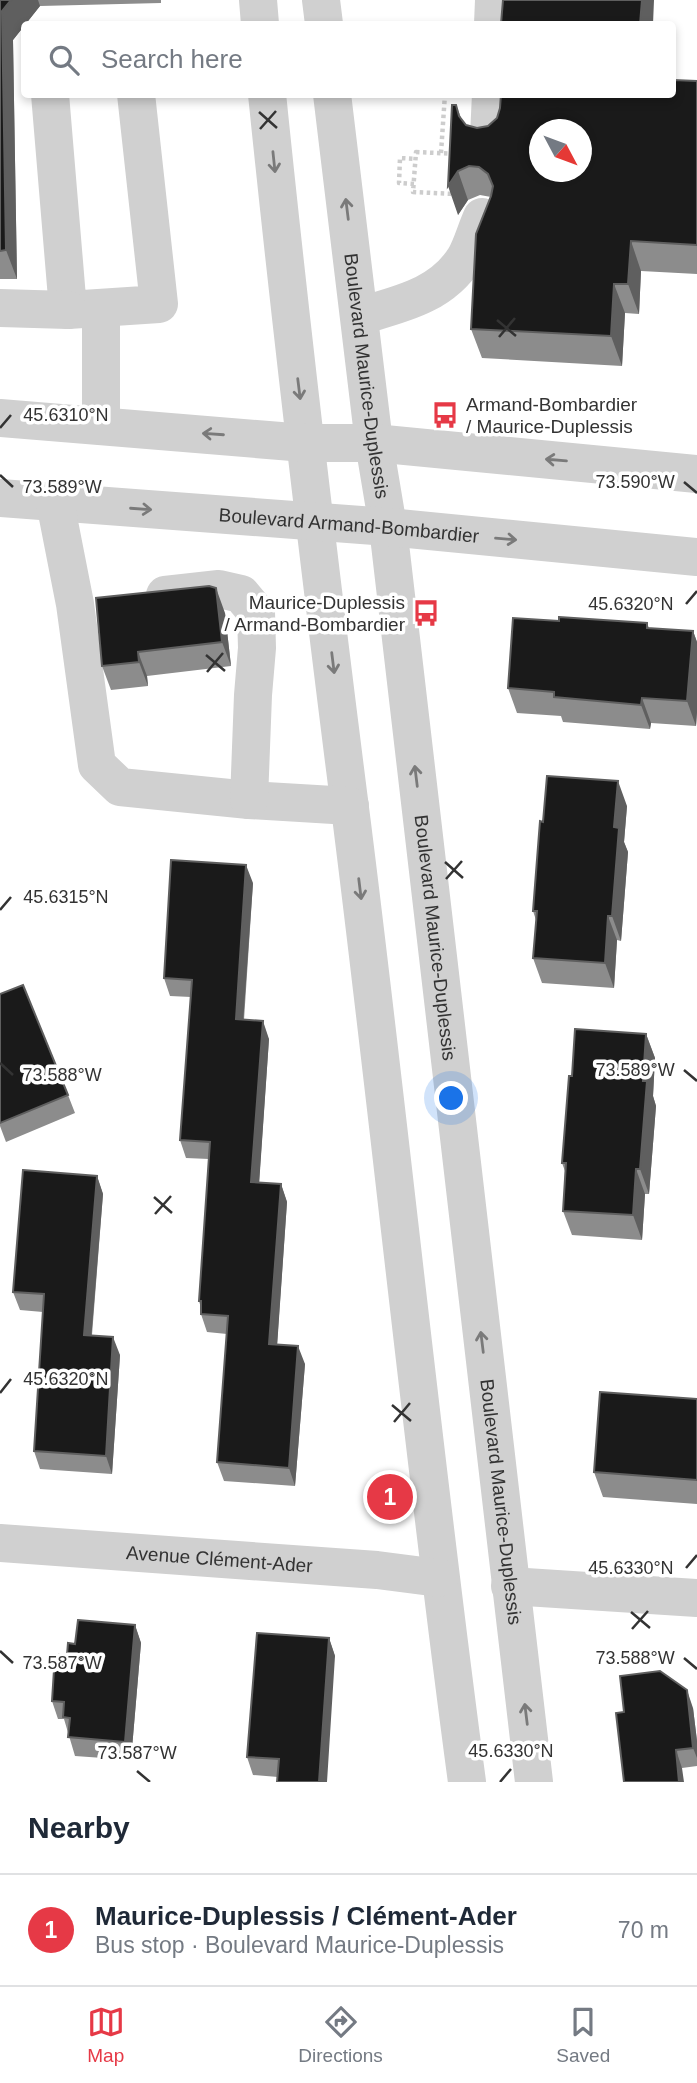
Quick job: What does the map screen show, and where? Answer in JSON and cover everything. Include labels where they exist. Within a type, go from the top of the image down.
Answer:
[{"type":"street","points":[[258,0],[260,21]]},
{"type":"street","points":[[321,0],[324,21]]},
{"type":"street","points":[[493,21],[494,0]]},
{"type":"street","points":[[51,98],[101,426]]},
{"type":"street","points":[[0,308],[84,309],[159,303],[136,98]]},
{"type":"street","points":[[267,98],[305,443],[439,1578],[467,1782]]},
{"type":"street","name":"Boulevard Maurice-Duplessis","points":[[333,98],[374,443],[388,527],[534,1782]]},
{"type":"street","points":[[489,136],[491,98]]},
{"type":"street","points":[[360,316],[419,299],[440,285],[465,258],[482,217]]},
{"type":"street","points":[[0,418],[305,443],[374,443],[697,474]]},
{"type":"street","name":"Boulevard Armand-Bombardier","points":[[0,498],[388,527],[697,557]]},
{"type":"street","points":[[55,502],[75,604],[97,765],[120,787],[249,800],[349,806]]},
{"type":"street","points":[[75,604],[219,589],[242,594],[256,612],[257,648],[249,800]]},
{"type":"street","name":"Avenue Clément-Ader","points":[[0,1543],[377,1570],[439,1578]]},
{"type":"street","points":[[510,1586],[697,1598]]},
{"type":"path","points":[[441,153],[445,98]]},
{"type":"path","points":[[416,152],[457,154],[454,194],[413,192],[416,159],[416,152]]},
{"type":"path","points":[[414,184],[400,183],[400,158],[416,159]]},
{"type":"building","points":[[0,0],[11,0],[2,11],[6,250],[0,251]]},
{"type":"building","points":[[503,0],[642,0],[640,21],[501,21]]},
{"type":"building","points":[[676,80],[697,81],[697,245],[631,241],[628,284],[614,284],[611,336],[471,329],[476,234],[493,186],[488,174],[479,167],[469,166],[458,171],[448,186],[452,105],[456,105],[459,116],[466,125],[477,128],[488,126],[497,118],[501,98],[676,98]]},
{"type":"building","points":[[209,586],[216,588],[222,642],[138,652],[139,662],[102,666],[96,598]]},
{"type":"building","points":[[559,617],[647,623],[647,628],[693,631],[687,701],[642,698],[641,705],[554,697],[554,692],[508,688],[513,618],[559,621]]},
{"type":"building","points":[[547,776],[618,781],[614,827],[619,828],[612,916],[608,916],[605,963],[533,958],[537,911],[533,911],[540,821],[543,822]]},
{"type":"building","points":[[171,860],[246,865],[236,1019],[263,1021],[251,1182],[281,1184],[269,1344],[298,1346],[289,1468],[217,1462],[228,1316],[201,1314],[199,1301],[210,1142],[180,1140],[192,980],[164,978]]},
{"type":"building","points":[[23,985],[68,1095],[0,1123],[0,994]]},
{"type":"building","points":[[575,1029],[646,1034],[643,1081],[647,1081],[640,1169],[636,1169],[633,1215],[563,1211],[566,1163],[562,1163]]},
{"type":"building","points":[[23,1170],[97,1176],[84,1335],[113,1337],[106,1456],[34,1451],[44,1294],[13,1292]]},
{"type":"building","points":[[600,1392],[697,1399],[697,1480],[594,1472]]},
{"type":"building","points":[[78,1620],[135,1625],[125,1742],[68,1737],[70,1718],[63,1717],[64,1702],[52,1701],[55,1654],[67,1655],[68,1643],[75,1644]]},
{"type":"building","points":[[257,1633],[329,1638],[319,1782],[277,1782],[279,1759],[247,1757]]},
{"type":"building","points":[[660,1671],[687,1690],[693,1748],[676,1750],[679,1782],[624,1782],[616,1713],[624,1712],[620,1676]]},
{"type":"place","name":"Armand-Bombardier / Maurice-Duplessis","points":[[445,415]]},
{"type":"place","name":"Maurice-Duplessis / Armand-Bombardier","points":[[426,613]]},
{"type":"place","name":"Maurice-Duplessis / Clément-Ader","points":[[390,1497]]}]
